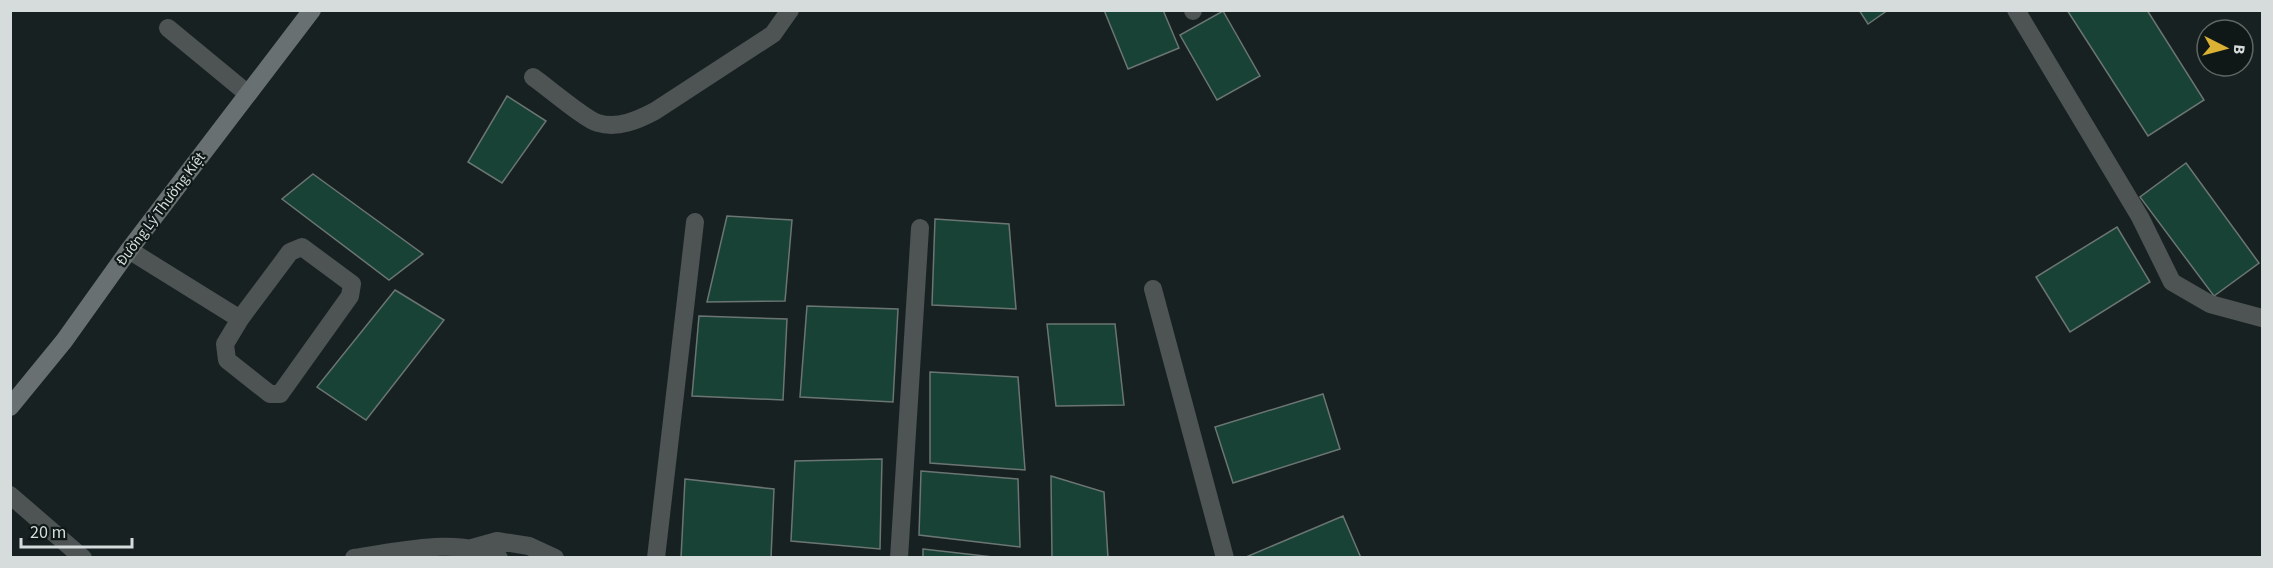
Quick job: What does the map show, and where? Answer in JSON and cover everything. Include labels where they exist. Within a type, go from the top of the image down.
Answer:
[{"type":"main road","name":"Đường Lý Thường Kiệt","points":[[10,407],[64,341],[129,250],[312,10]]},
{"type":"street","points":[[533,77],[596,123],[616,125],[636,121],[773,34],[790,10]]},
{"type":"street","points":[[2016,10],[2140,217],[2172,282],[2210,304],[2262,318]]},
{"type":"street","points":[[168,28],[248,94]]},
{"type":"street","points":[[656,558],[695,222]]},
{"type":"street","points":[[899,558],[920,228]]},
{"type":"street","points":[[302,248],[352,284],[350,296],[280,394],[270,394],[227,360],[225,344],[240,319],[290,252],[302,248]]},
{"type":"street","points":[[129,250],[240,319]]},
{"type":"street","points":[[1153,289],[1226,558]]},
{"type":"street","points":[[10,495],[83,558]]},
{"type":"street","points":[[472,548],[497,541],[529,546],[555,558]]},
{"type":"street","points":[[354,558],[445,546],[472,548],[499,558]]},
{"type":"building","points":[[1104,10],[1163,10],[1179,48],[1128,69]]},
{"type":"building","points":[[1859,10],[1888,10],[1868,24]]},
{"type":"building","points":[[2067,10],[2147,10],[2204,100],[2148,136]]},
{"type":"building","points":[[1223,11],[1260,76],[1217,100],[1180,35]]},
{"type":"building","points":[[507,96],[546,121],[502,183],[468,162]]},
{"type":"building","points":[[2186,163],[2259,263],[2214,296],[2140,197]]},
{"type":"building","points":[[313,174],[423,254],[389,280],[282,199]]},
{"type":"building","points":[[727,216],[792,220],[785,301],[707,302]]},
{"type":"building","points":[[935,219],[1009,224],[1016,309],[932,305]]},
{"type":"building","points":[[2117,227],[2150,282],[2070,332],[2036,277]]},
{"type":"building","points":[[395,290],[444,320],[366,420],[317,387]]},
{"type":"building","points":[[807,306],[898,309],[893,402],[800,397]]},
{"type":"building","points":[[699,316],[787,319],[783,400],[692,396]]},
{"type":"building","points":[[1047,324],[1115,324],[1124,405],[1056,406]]},
{"type":"building","points":[[930,372],[1018,377],[1025,470],[930,463]]},
{"type":"building","points":[[1323,394],[1340,449],[1233,483],[1215,427]]},
{"type":"building","points":[[882,459],[880,549],[791,541],[795,461]]},
{"type":"building","points":[[921,471],[1018,479],[1020,547],[919,535]]},
{"type":"building","points":[[1051,476],[1104,492],[1108,558],[1052,558]]},
{"type":"building","points":[[685,479],[774,489],[771,558],[681,558]]},
{"type":"building","points":[[1343,516],[1361,558],[1246,558],[1246,557]]},
{"type":"building","points":[[923,549],[1002,558],[923,558]]}]
